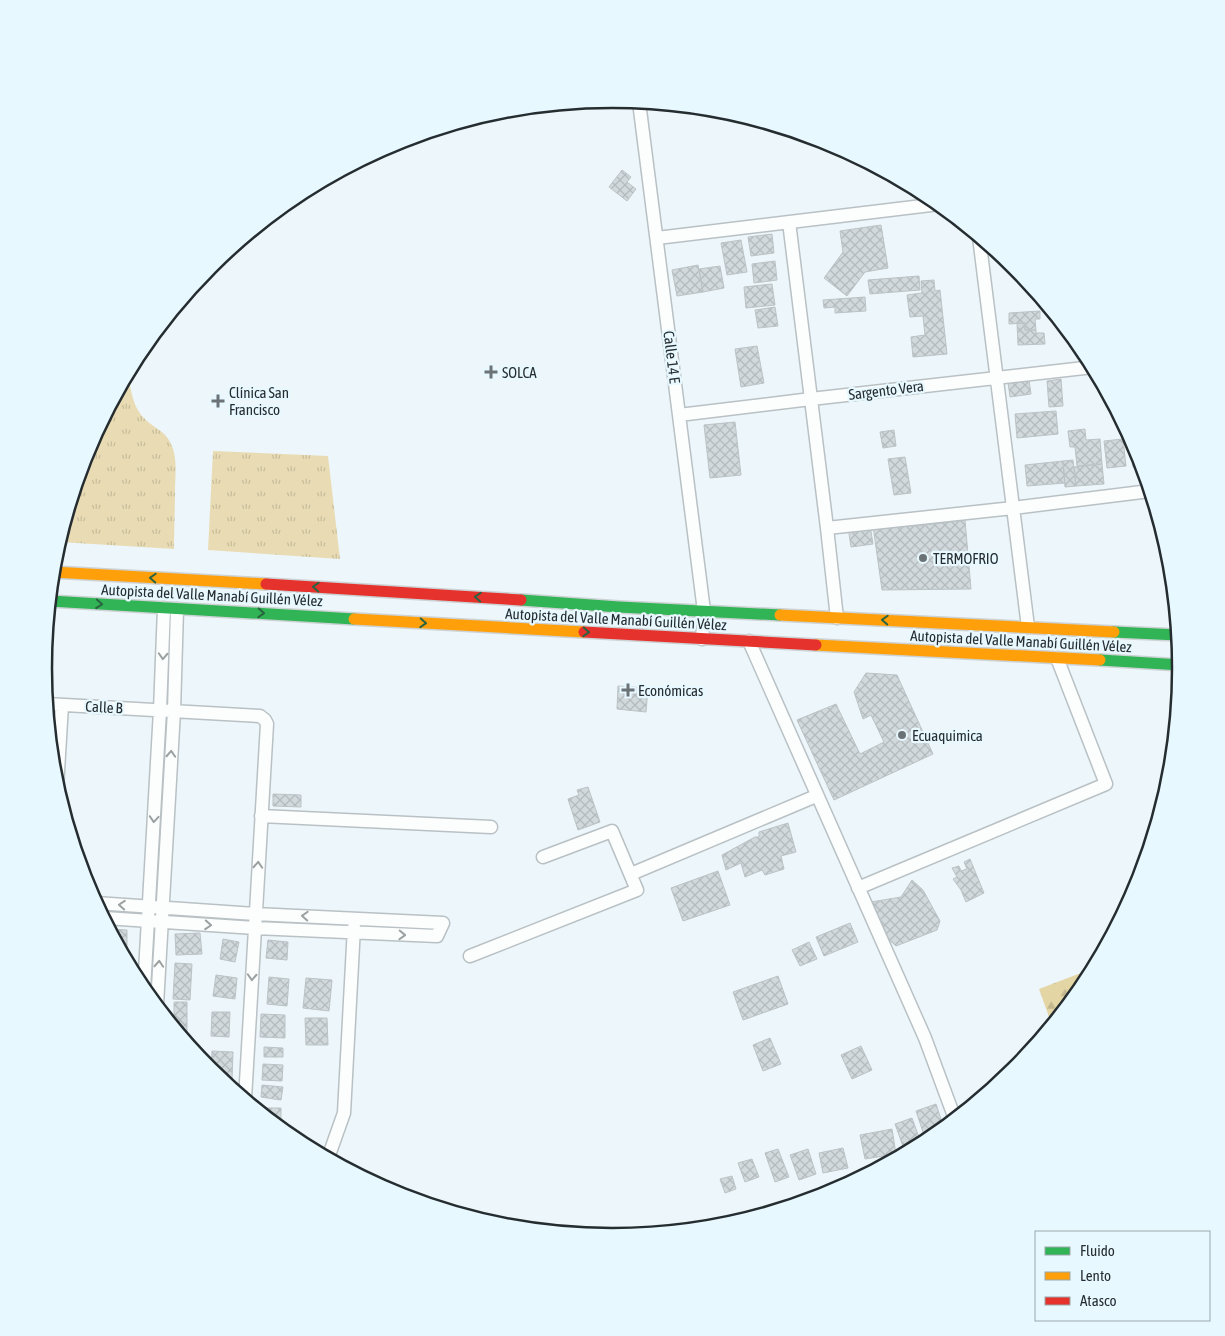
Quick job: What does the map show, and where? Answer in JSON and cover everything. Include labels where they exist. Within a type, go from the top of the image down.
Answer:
[{"type":"main road","name":"Autopista del Valle Manabí Guillén Vélez","points":[[61,573],[702,638],[1172,665]]},
{"type":"main road","name":"Autopista del Valle Manabí Guillén Vélez","points":[[56,601],[177,609],[354,604],[704,611],[1171,635]]},
{"type":"street","name":"Calle 14 E","points":[[640,109],[704,611],[702,638]]},
{"type":"street","points":[[657,238],[928,205]]},
{"type":"street","points":[[789,222],[837,618]]},
{"type":"street","points":[[980,245],[1028,627]]},
{"type":"street","name":"Sargento Vera","points":[[679,415],[811,398],[1085,368]]},
{"type":"street","points":[[827,528],[1013,508],[1144,491]]},
{"type":"street","points":[[145,975],[164,608]]},
{"type":"street","points":[[158,994],[174,711],[177,609]]},
{"type":"street","points":[[749,641],[816,796],[925,1038],[953,1112]]},
{"type":"street","points":[[858,888],[1106,784],[1057,658]]},
{"type":"street","name":"Calle B","points":[[54,704],[260,716],[267,724],[261,816]]},
{"type":"street","points":[[59,753],[62,705]]},
{"type":"street","points":[[631,874],[816,796]]},
{"type":"street","points":[[245,1091],[261,816],[491,827]]},
{"type":"street","points":[[470,956],[637,890],[612,831],[543,857]]},
{"type":"street","points":[[105,904],[255,914],[443,923],[436,936],[255,928],[111,919]]},
{"type":"street","points":[[330,1152],[344,1113],[354,919]]},
{"type":"green space","points":[[130,385],[140,413],[147,421],[166,435],[175,455],[174,549],[67,542],[82,488],[95,454],[110,420]]},
{"type":"green space","points":[[213,451],[328,456],[340,559],[208,550]]},
{"type":"green space","points":[[1082,973],[1050,1018],[1039,989]]},
{"type":"building","points":[[622,170],[631,177],[627,182],[636,189],[627,201],[609,187]]},
{"type":"building","points":[[881,225],[888,268],[865,272],[847,296],[824,278],[843,252],[840,231]]},
{"type":"building","points":[[772,234],[774,253],[751,256],[748,237]]},
{"type":"building","points":[[741,240],[747,272],[727,275],[721,243]]},
{"type":"building","points":[[775,261],[777,280],[754,283],[752,264]]},
{"type":"building","points":[[698,265],[703,292],[677,296],[672,270]]},
{"type":"building","points":[[720,266],[724,288],[703,292],[699,269]]},
{"type":"building","points":[[919,276],[920,290],[870,294],[868,280]]},
{"type":"building","points":[[934,280],[935,291],[940,290],[947,354],[913,357],[911,337],[925,335],[923,316],[910,317],[907,295],[922,293],[921,281]]},
{"type":"building","points":[[772,284],[775,305],[746,308],[744,287]]},
{"type":"building","points":[[865,297],[866,311],[835,313],[835,307],[824,308],[823,300]]},
{"type":"building","points":[[775,307],[778,326],[758,328],[755,310]]},
{"type":"building","points":[[1040,311],[1040,319],[1035,319],[1036,330],[1025,330],[1025,323],[1009,324],[1009,313]]},
{"type":"building","points":[[1017,323],[1025,323],[1025,330],[1036,330],[1036,333],[1044,333],[1045,344],[1018,345]]},
{"type":"building","points":[[757,346],[764,383],[741,387],[735,349]]},
{"type":"building","points":[[1061,379],[1063,406],[1049,407],[1047,381]]},
{"type":"building","points":[[1029,380],[1031,394],[1010,397],[1008,382]]},
{"type":"building","points":[[1056,411],[1058,434],[1017,438],[1015,414]]},
{"type":"building","points":[[735,422],[741,475],[710,478],[704,425]]},
{"type":"building","points":[[1085,429],[1086,440],[1100,439],[1102,464],[1077,466],[1075,447],[1070,447],[1068,431]]},
{"type":"building","points":[[894,430],[896,446],[883,448],[880,432]]},
{"type":"building","points":[[1123,439],[1126,466],[1107,468],[1104,441]]},
{"type":"building","points":[[905,457],[911,493],[894,495],[888,459]]},
{"type":"building","points":[[1073,460],[1076,486],[1065,487],[1063,461]]},
{"type":"building","points":[[1063,461],[1065,483],[1027,486],[1025,465]]},
{"type":"building","points":[[1102,464],[1104,484],[1076,486],[1074,467]]},
{"type":"building","name":"TERMOFRIO","points":[[965,520],[971,589],[882,590],[873,526],[919,526]]},
{"type":"building","points":[[870,525],[873,544],[851,547],[848,527]]},
{"type":"building","points":[[866,673],[897,675],[933,754],[834,800],[797,720],[836,704],[860,754],[884,742],[871,715],[863,719],[854,692]]},
{"type":"building","points":[[618,686],[648,688],[646,712],[617,709]]},
{"type":"building","points":[[588,787],[600,822],[578,830],[568,799],[579,795],[577,790]]},
{"type":"building","points":[[273,794],[301,795],[301,807],[273,806]]},
{"type":"building","points":[[788,823],[796,852],[781,856],[784,869],[765,875],[762,870],[745,877],[741,863],[726,870],[722,855],[755,837],[759,837],[759,832]]},
{"type":"building","points":[[970,859],[984,893],[966,902],[961,890],[953,879],[957,877],[952,868],[959,866],[961,871],[967,869],[964,862]]},
{"type":"building","points":[[718,871],[730,905],[683,921],[671,888]]},
{"type":"building","points":[[912,880],[923,890],[940,921],[937,930],[896,946],[886,937],[871,902],[901,897]]},
{"type":"building","points":[[850,923],[858,942],[824,956],[816,937]]},
{"type":"building","points":[[118,929],[127,930],[127,946]]},
{"type":"building","points":[[200,933],[202,954],[176,955],[175,934]]},
{"type":"building","points":[[223,939],[239,942],[235,962],[220,959]]},
{"type":"building","points":[[268,940],[288,942],[287,960],[266,958]]},
{"type":"building","points":[[809,942],[817,959],[800,966],[792,950]]},
{"type":"building","points":[[175,963],[192,964],[190,1000],[173,999]]},
{"type":"building","points":[[216,975],[237,978],[235,999],[213,996]]},
{"type":"building","points":[[778,976],[788,1004],[743,1020],[733,992]]},
{"type":"building","points":[[269,977],[289,979],[287,1006],[267,1004]]},
{"type":"building","points":[[306,978],[332,980],[329,1011],[303,1008]]},
{"type":"building","points":[[174,1002],[187,1002],[187,1032],[174,1016]]},
{"type":"building","points":[[212,1012],[230,1012],[229,1037],[211,1036]]},
{"type":"building","points":[[261,1014],[285,1015],[285,1038],[260,1037]]},
{"type":"building","points":[[305,1018],[327,1018],[328,1045],[306,1045]]},
{"type":"building","points":[[770,1038],[781,1064],[763,1071],[753,1045]]},
{"type":"building","points":[[861,1046],[872,1070],[852,1079],[841,1055]]},
{"type":"building","points":[[264,1047],[283,1048],[283,1057],[264,1057]]},
{"type":"building","points":[[212,1051],[233,1052],[232,1079],[217,1064],[212,1058]]},
{"type":"building","points":[[263,1064],[283,1065],[282,1081],[262,1080]]},
{"type":"building","points":[[262,1085],[283,1087],[281,1100],[261,1097]]},
{"type":"building","points":[[936,1104],[942,1121],[924,1134],[916,1111]]},
{"type":"building","points":[[267,1108],[281,1108],[281,1119]]},
{"type":"building","points":[[912,1118],[919,1137],[903,1146],[895,1124]]},
{"type":"building","points":[[892,1129],[896,1151],[888,1155],[865,1159],[860,1135]]},
{"type":"building","points":[[843,1148],[848,1168],[823,1173],[819,1153]]},
{"type":"building","points":[[778,1149],[789,1177],[775,1182],[765,1153]]},
{"type":"building","points":[[808,1149],[816,1174],[799,1180],[790,1155]]},
{"type":"building","points":[[752,1159],[759,1177],[745,1182],[738,1163]]},
{"type":"building","points":[[732,1176],[736,1189],[725,1193],[720,1179]]},
{"type":"traffic: fast","points":[[521,600],[780,615]]},
{"type":"traffic: fast","points":[[56,601],[354,619]]},
{"type":"traffic: fast","points":[[1114,632],[1171,635]]},
{"type":"traffic: fast","points":[[1100,660],[1172,664]]},
{"type":"traffic: slow","points":[[61,572],[266,584]]},
{"type":"traffic: slow","points":[[780,615],[1114,632]]},
{"type":"traffic: slow","points":[[354,619],[584,632]]},
{"type":"traffic: slow","points":[[816,645],[1100,660]]},
{"type":"traffic: jam","points":[[266,584],[521,600]]},
{"type":"traffic: jam","points":[[584,632],[816,645]]},
{"type":"place","name":"SOLCA","points":[[491,372]]},
{"type":"place","name":"Clínica San Francisco","points":[[218,401]]},
{"type":"place","name":"TERMOFRIO","points":[[923,558]]},
{"type":"place","name":"Económicas","points":[[628,690]]},
{"type":"place","name":"Ecuaquimica","points":[[902,735]]}]
